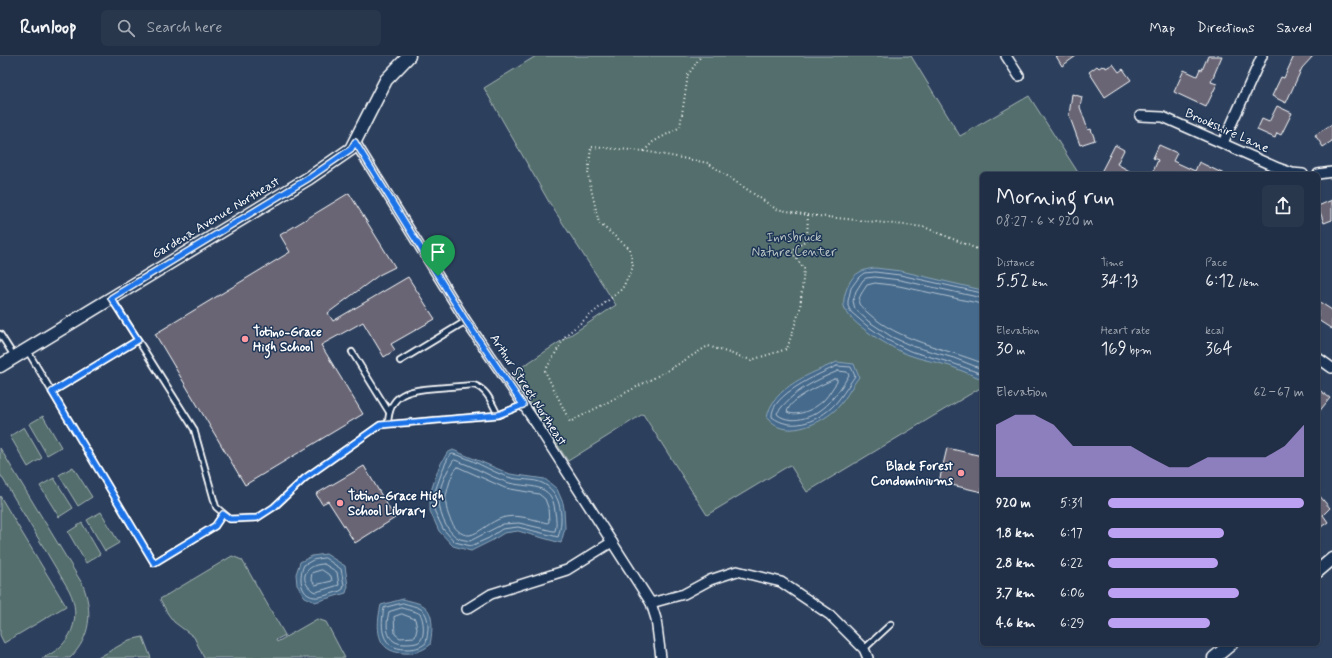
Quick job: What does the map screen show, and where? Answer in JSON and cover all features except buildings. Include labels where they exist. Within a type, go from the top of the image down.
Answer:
[{"type":"street","points":[[1006,56],[1019,76]]},
{"type":"street","points":[[1223,143],[1262,56]]},
{"type":"street","name":"Gardena Avenue Northeast","points":[[0,366],[309,178],[351,149],[386,80],[406,57]]},
{"type":"street","name":"Brookshire Lane","points":[[1140,116],[1163,117],[1289,172]]},
{"type":"street","name":"Arthur Street Northeast","points":[[355,142],[466,321],[523,405],[650,603],[656,619],[661,658]]},
{"type":"street","points":[[1320,174],[1332,172]]},
{"type":"street","points":[[1320,359],[1332,368]]},
{"type":"street","points":[[467,609],[491,594],[567,570],[612,542]]},
{"type":"street","points":[[1320,569],[1332,559]]},
{"type":"street","points":[[650,603],[684,594],[710,580],[736,571],[781,582],[830,616],[864,649],[868,658]]},
{"type":"street","points":[[1214,658],[1229,646]]},
{"type":"lane","points":[[111,298],[194,429],[216,507],[230,519],[257,518],[274,507],[305,478],[380,425],[498,415],[523,405]]},
{"type":"lane","points":[[400,361],[466,321]]},
{"type":"lane","points":[[0,334],[14,357]]},
{"type":"lane","points":[[52,392],[138,340]]},
{"type":"lane","points":[[27,350],[154,563],[215,526],[223,514]]},
{"type":"lane","points":[[352,352],[389,412]]},
{"type":"lane","points":[[388,424],[389,412],[395,401],[405,393],[416,389],[474,385],[482,388],[486,392],[498,415]]},
{"type":"lane","points":[[864,649],[891,624]]},
{"type":"path","points":[[644,151],[653,142],[680,127],[688,76],[701,56]]},
{"type":"path","points":[[808,215],[806,239],[792,252],[804,269],[800,309],[787,349],[751,360],[708,346],[667,371],[570,422],[545,371],[566,335],[622,289],[633,267],[630,249],[599,223],[588,175],[591,146],[644,151],[708,164],[776,209],[808,215],[924,227],[980,250]]},
{"type":"green space","name":"Innsbruck Nature Center","points":[[536,56],[911,56],[960,136],[1029,96],[1078,172],[980,172],[980,388],[807,492],[790,465],[707,515],[643,414],[568,461],[511,374],[616,305],[549,202],[484,88]]},
{"type":"green space","points":[[43,416],[61,447],[47,455],[29,424]]},
{"type":"green space","points":[[24,427],[42,458],[28,467],[10,436]]},
{"type":"green space","points":[[0,448],[83,585],[88,605],[88,624],[82,642],[70,658],[42,658],[60,647],[72,630],[75,611],[73,601],[69,590],[0,474]]},
{"type":"green space","points":[[73,467],[92,497],[78,506],[59,475]]},
{"type":"green space","points":[[54,478],[73,508],[59,517],[40,486]]},
{"type":"green space","points":[[0,496],[66,606],[4,643],[0,635]]},
{"type":"green space","points":[[101,512],[119,543],[105,551],[87,520]]},
{"type":"green space","points":[[82,523],[100,554],[86,563],[68,532]]},
{"type":"green space","points":[[232,556],[242,560],[285,635],[276,640],[277,642],[317,619],[326,622],[345,658],[204,658],[194,637],[174,622],[160,599]]},
{"type":"green space","points":[[143,637],[151,658],[98,658],[129,640]]},
{"type":"water","points":[[875,268],[901,271],[980,290],[980,378],[950,366],[902,352],[872,335],[853,320],[847,313],[844,306],[844,297],[852,279],[858,273]]},
{"type":"water","points":[[837,362],[854,364],[859,377],[841,404],[834,411],[810,425],[791,429],[774,425],[767,418],[770,407],[794,382]]},
{"type":"water","points":[[453,450],[510,474],[545,479],[557,489],[564,509],[565,528],[561,543],[518,531],[504,533],[471,551],[453,546],[439,531],[430,511],[430,494],[439,467],[447,453]]},
{"type":"water","points":[[326,554],[345,566],[348,586],[346,593],[315,602],[305,597],[297,585],[296,574],[300,562],[312,556]]},
{"type":"water","points":[[403,599],[424,606],[430,614],[432,624],[430,645],[421,650],[407,653],[394,652],[387,648],[382,643],[378,629],[381,605]]},
{"type":"place","name":"Totino-Grace High School","points":[[245,339]]},
{"type":"place","name":"Black Forest Condominiums","points":[[961,473]]},
{"type":"place","name":"Totino-Grace High School Library","points":[[340,503]]},
{"type":"route","points":[[355,142],[438,276],[466,321],[523,405],[498,415],[380,425],[305,478],[274,507],[257,518],[230,519],[223,514],[215,526],[154,563],[52,392],[138,340],[111,298],[309,178],[351,149],[355,142]]}]
